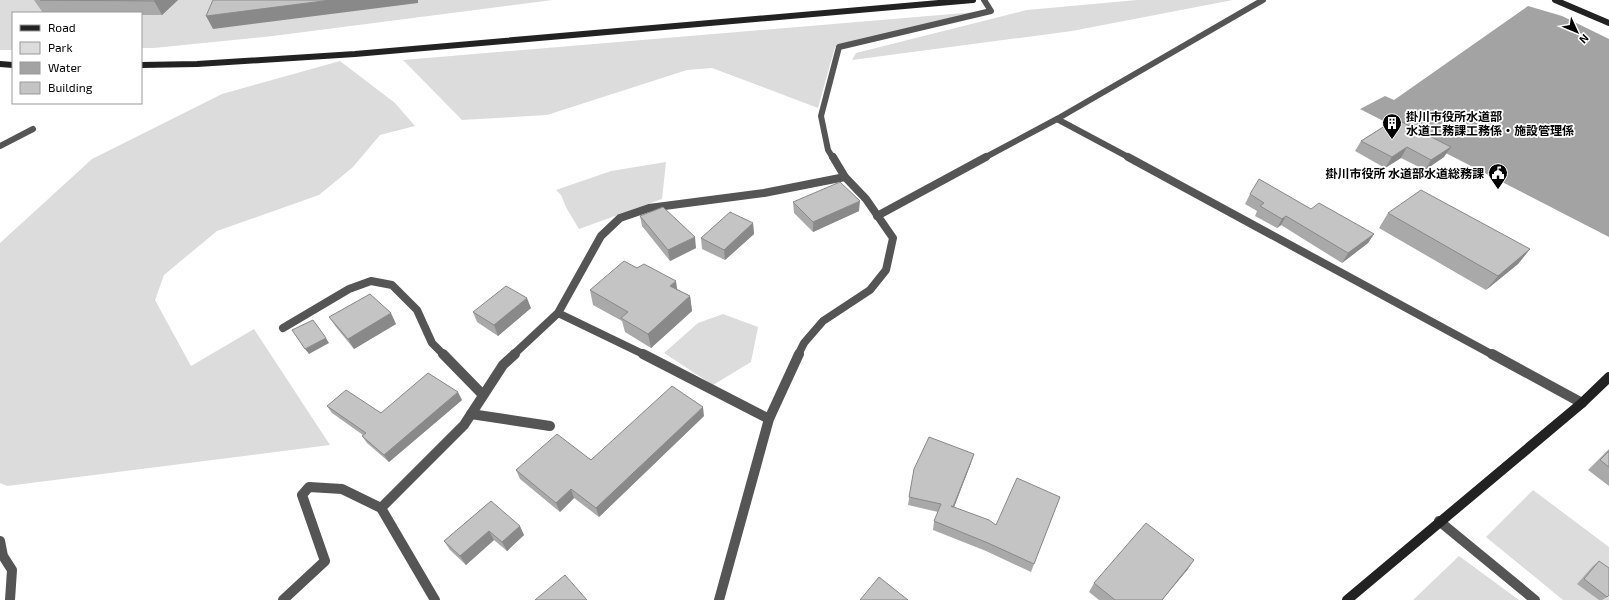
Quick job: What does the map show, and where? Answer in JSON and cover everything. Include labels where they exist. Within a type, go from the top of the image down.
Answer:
[{"type":"street","points":[[142,65],[197,64],[355,54],[973,0]]},
{"type":"street","points":[[719,600],[769,419],[804,344],[822,321],[870,290],[886,270],[893,238],[866,199],[845,177],[828,150],[821,116],[840,47],[991,11],[984,0]]},
{"type":"street","points":[[877,216],[1057,118],[1263,0]]},
{"type":"street","points":[[1555,0],[1609,23]]},
{"type":"street","points":[[0,64],[12,65]]},
{"type":"street","points":[[1057,118],[1582,403]]},
{"type":"street","points":[[0,146],[33,129]]},
{"type":"street","points":[[381,508],[464,425],[503,365],[558,313],[601,236],[620,218],[649,208],[764,193],[845,177]]},
{"type":"street","points":[[283,328],[349,289],[370,281],[392,285],[417,310],[432,343],[483,395]]},
{"type":"street","points":[[558,313],[659,362],[769,419]]},
{"type":"street","points":[[1347,600],[1439,521],[1582,403],[1609,377]]},
{"type":"street","points":[[471,414],[550,426]]},
{"type":"street","points":[[282,600],[325,561],[302,495],[309,486],[342,489],[381,508],[434,600]]},
{"type":"street","points":[[1439,521],[1535,600]]},
{"type":"street","points":[[0,541],[3,556],[12,570],[10,600]]},
{"type":"green space","points":[[0,0],[553,0],[273,36],[154,48],[142,48],[142,12],[12,12],[12,50],[0,50]]},
{"type":"green space","points":[[1137,0],[1233,0],[1072,31],[852,60],[856,53],[1027,10]]},
{"type":"green space","points":[[976,12],[835,47],[818,108],[712,68],[687,70],[547,115],[462,120],[403,60]]},
{"type":"green space","points":[[340,61],[395,103],[415,126],[380,135],[353,167],[319,195],[217,231],[164,275],[155,300],[191,366],[254,329],[330,445],[7,486],[0,483],[0,243],[92,159],[222,94]]},
{"type":"green space","points":[[666,162],[662,199],[579,229],[567,209],[561,195],[556,190],[611,171]]},
{"type":"green space","points":[[723,314],[758,327],[751,362],[713,385],[664,353],[698,323]]},
{"type":"green space","points":[[1533,490],[1609,547],[1609,600],[1563,600],[1486,537]]},
{"type":"green space","points":[[1459,556],[1519,600],[1413,600]]},
{"type":"water","points":[[1528,6],[1562,16],[1609,39],[1609,237],[1360,109],[1385,96],[1394,100]]},
{"type":"building","points":[[40,0],[156,0],[154,1]]},
{"type":"building","points":[[213,0],[331,0],[206,16]]},
{"type":"building","points":[[1396,119],[1451,147],[1431,160],[1407,147],[1392,157],[1361,141]]},
{"type":"building","points":[[1259,179],[1311,209],[1319,203],[1374,234],[1348,253],[1286,216],[1282,219],[1260,206],[1264,203],[1250,194]]},
{"type":"building","points":[[840,182],[860,201],[813,222],[793,202]]},
{"type":"building","points":[[1421,190],[1530,249],[1498,276],[1388,213]]},
{"type":"building","points":[[663,207],[695,237],[668,250],[640,216]]},
{"type":"building","points":[[730,212],[753,223],[724,250],[701,238]]},
{"type":"building","points":[[624,261],[637,268],[644,264],[676,281],[670,286],[690,296],[648,334],[621,318],[628,312],[590,290]]},
{"type":"building","points":[[506,286],[527,298],[494,325],[473,312]]},
{"type":"building","points":[[370,294],[391,313],[348,339],[329,317]]},
{"type":"building","points":[[313,320],[326,338],[305,349],[292,330]]},
{"type":"building","points":[[428,373],[458,392],[384,455],[362,436],[366,433],[327,406],[346,390],[381,413]]},
{"type":"building","points":[[672,386],[703,407],[596,508],[571,489],[556,503],[516,470],[557,434],[591,460]]},
{"type":"building","points":[[929,437],[974,454],[953,507],[989,520],[996,525],[1017,478],[1060,497],[1034,564],[934,521],[941,504],[909,497],[914,469]]},
{"type":"building","points":[[1609,451],[1609,467],[1600,460]]},
{"type":"building","points":[[491,501],[520,526],[502,542],[489,531],[460,556],[444,541]]},
{"type":"building","points":[[1146,523],[1194,560],[1162,600],[1115,600],[1094,583]]},
{"type":"building","points":[[1599,561],[1609,568],[1609,595],[1607,597],[1584,579]]},
{"type":"building","points":[[565,575],[587,600],[535,600]]},
{"type":"building","points":[[879,577],[908,600],[860,600]]},
{"type":"place","name":"掛川市役所水道部 水道工務課工務係・施設管理係","points":[[1392,140]]},
{"type":"place","name":"掛川市役所 水道部水道総務課","points":[[1498,190]]}]
